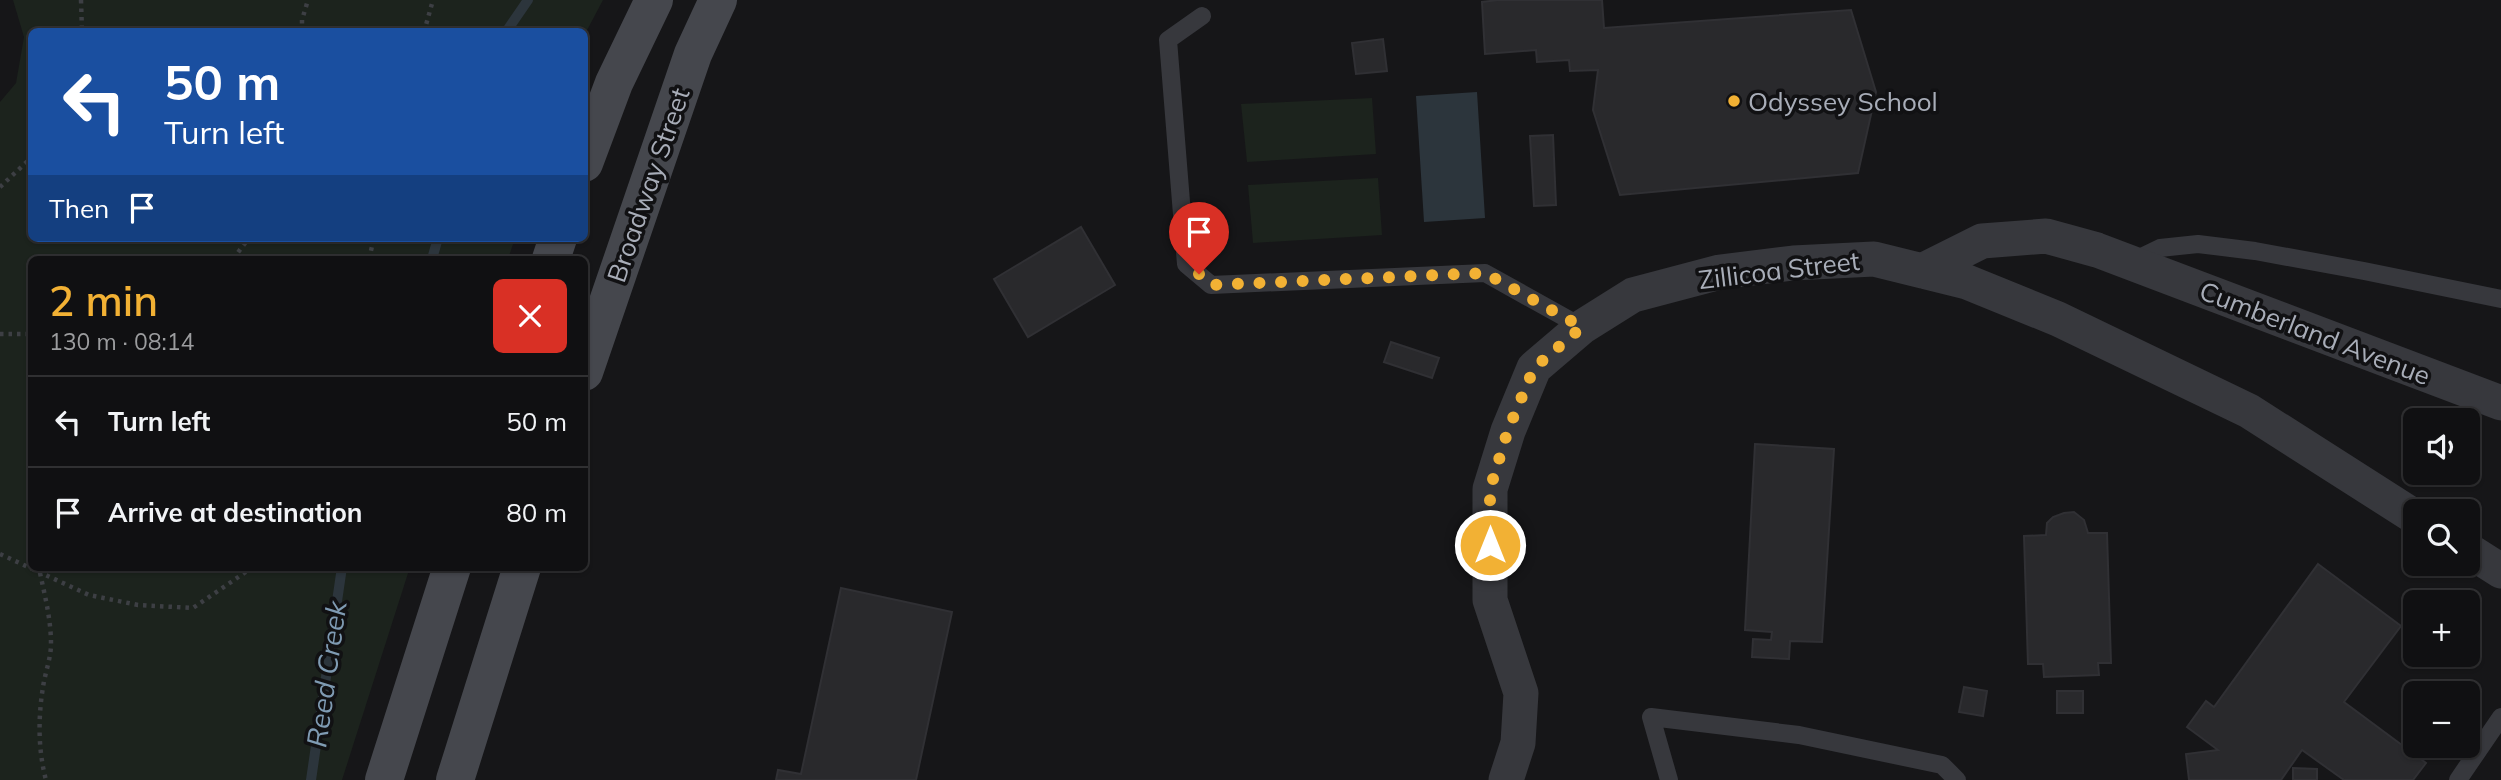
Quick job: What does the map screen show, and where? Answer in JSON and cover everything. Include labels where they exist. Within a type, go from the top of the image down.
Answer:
[{"type":"main road","points":[[588,152],[614,83],[654,0]]},
{"type":"main road","name":"Broadway Street","points":[[588,360],[693,54],[718,0]]},
{"type":"main road","points":[[384,780],[451,571]]},
{"type":"main road","points":[[455,780],[521,571]]},
{"type":"street","name":"Cumberland Avenue","points":[[1922,271],[1982,241],[2046,236],[2097,250],[2501,403]]},
{"type":"street","name":"Zillicoa Street","points":[[1506,780],[1518,743],[1521,692],[1490,600],[1490,489],[1508,430],[1534,368],[1582,327],[1633,295],[1720,271],[1793,263],[1874,259],[1967,282],[2058,319],[2249,411],[2403,509]]},
{"type":"street","points":[[2480,557],[2501,570]]},
{"type":"lane","points":[[1202,16],[1168,40],[1186,264],[1211,285],[1485,273],[1582,327]]},
{"type":"lane","name":"Cumberland Avenue","points":[[2129,262],[2160,248],[2197,244],[2255,251],[2501,299]]},
{"type":"lane","points":[[2458,780],[2501,716]]},
{"type":"lane","points":[[1669,780],[1651,717],[1799,735],[1942,765],[1957,780]]},
{"type":"path","points":[[81,0],[82,28]]},
{"type":"path","points":[[302,28],[308,0]]},
{"type":"path","points":[[425,28],[433,0]]},
{"type":"path","points":[[0,187],[28,161]]},
{"type":"path","points":[[235,256],[246,242]]},
{"type":"path","points":[[0,334],[28,334]]},
{"type":"path","points":[[0,554],[28,567]]},
{"type":"path","points":[[40,572],[89,595],[138,605],[193,608],[247,571]]},
{"type":"path","points":[[40,572],[51,646],[43,688],[39,734],[46,780]]},
{"type":"shaded area","points":[[13,0],[603,0],[588,28],[28,28],[28,242],[514,242],[509,256],[28,256],[28,571],[409,571],[342,780],[0,780],[0,102],[16,83],[24,37]]},
{"type":"shaded area","points":[[1477,92],[1485,218],[1424,222],[1416,96]]},
{"type":"shaded area","points":[[1372,98],[1376,154],[1247,162],[1241,104]]},
{"type":"shaded area","points":[[1378,178],[1382,235],[1253,243],[1248,185]]},
{"type":"building","name":"Odyssey School","points":[[1602,0],[1604,28],[1851,10],[1876,92],[1858,173],[1620,195],[1593,110],[1598,70],[1570,71],[1569,60],[1537,62],[1536,50],[1485,54],[1482,2]]},
{"type":"building","points":[[1383,39],[1387,71],[1356,74],[1352,43]]},
{"type":"building","points":[[1553,135],[1556,205],[1534,206],[1530,136]]},
{"type":"building","points":[[1081,227],[1115,285],[1028,337],[994,279]]},
{"type":"building","points":[[1391,342],[1439,358],[1432,378],[1384,362]]},
{"type":"building","points":[[1755,444],[1834,449],[1822,642],[1790,641],[1789,659],[1752,657],[1753,639],[1771,640],[1772,632],[1745,630]]},
{"type":"building","points":[[2074,512],[2084,520],[2088,533],[2107,533],[2111,663],[2098,663],[2099,675],[2044,677],[2043,664],[2028,664],[2024,536],[2046,535],[2047,523],[2053,517]]},
{"type":"building","points":[[2318,564],[2401,626],[2344,702],[2403,746],[2403,758],[2419,758],[2426,763],[2413,780],[2344,780],[2302,750],[2281,780],[2189,780],[2186,754],[2218,750],[2187,727],[2206,701],[2214,707]]},
{"type":"building","points":[[841,588],[952,612],[916,780],[776,780],[778,770],[801,774]]},
{"type":"building","points":[[1964,687],[1987,691],[1983,716],[1959,712]]},
{"type":"building","points":[[2057,691],[2083,691],[2083,713],[2057,713]]},
{"type":"building","points":[[2293,768],[2317,769],[2317,780],[2293,780]]},
{"type":"waterway","name":"Reed Creek","points":[[509,28],[528,0]]},
{"type":"waterway","name":"Reed Creek","points":[[433,256],[437,242]]},
{"type":"waterway","name":"Reed Creek","points":[[311,780],[341,571]]},
{"type":"place","name":"Odyssey School","points":[[1734,101]]},
{"type":"route","points":[[1199,274],[1211,285],[1485,273],[1582,327],[1534,368],[1508,430],[1490,489],[1490,545]]}]
